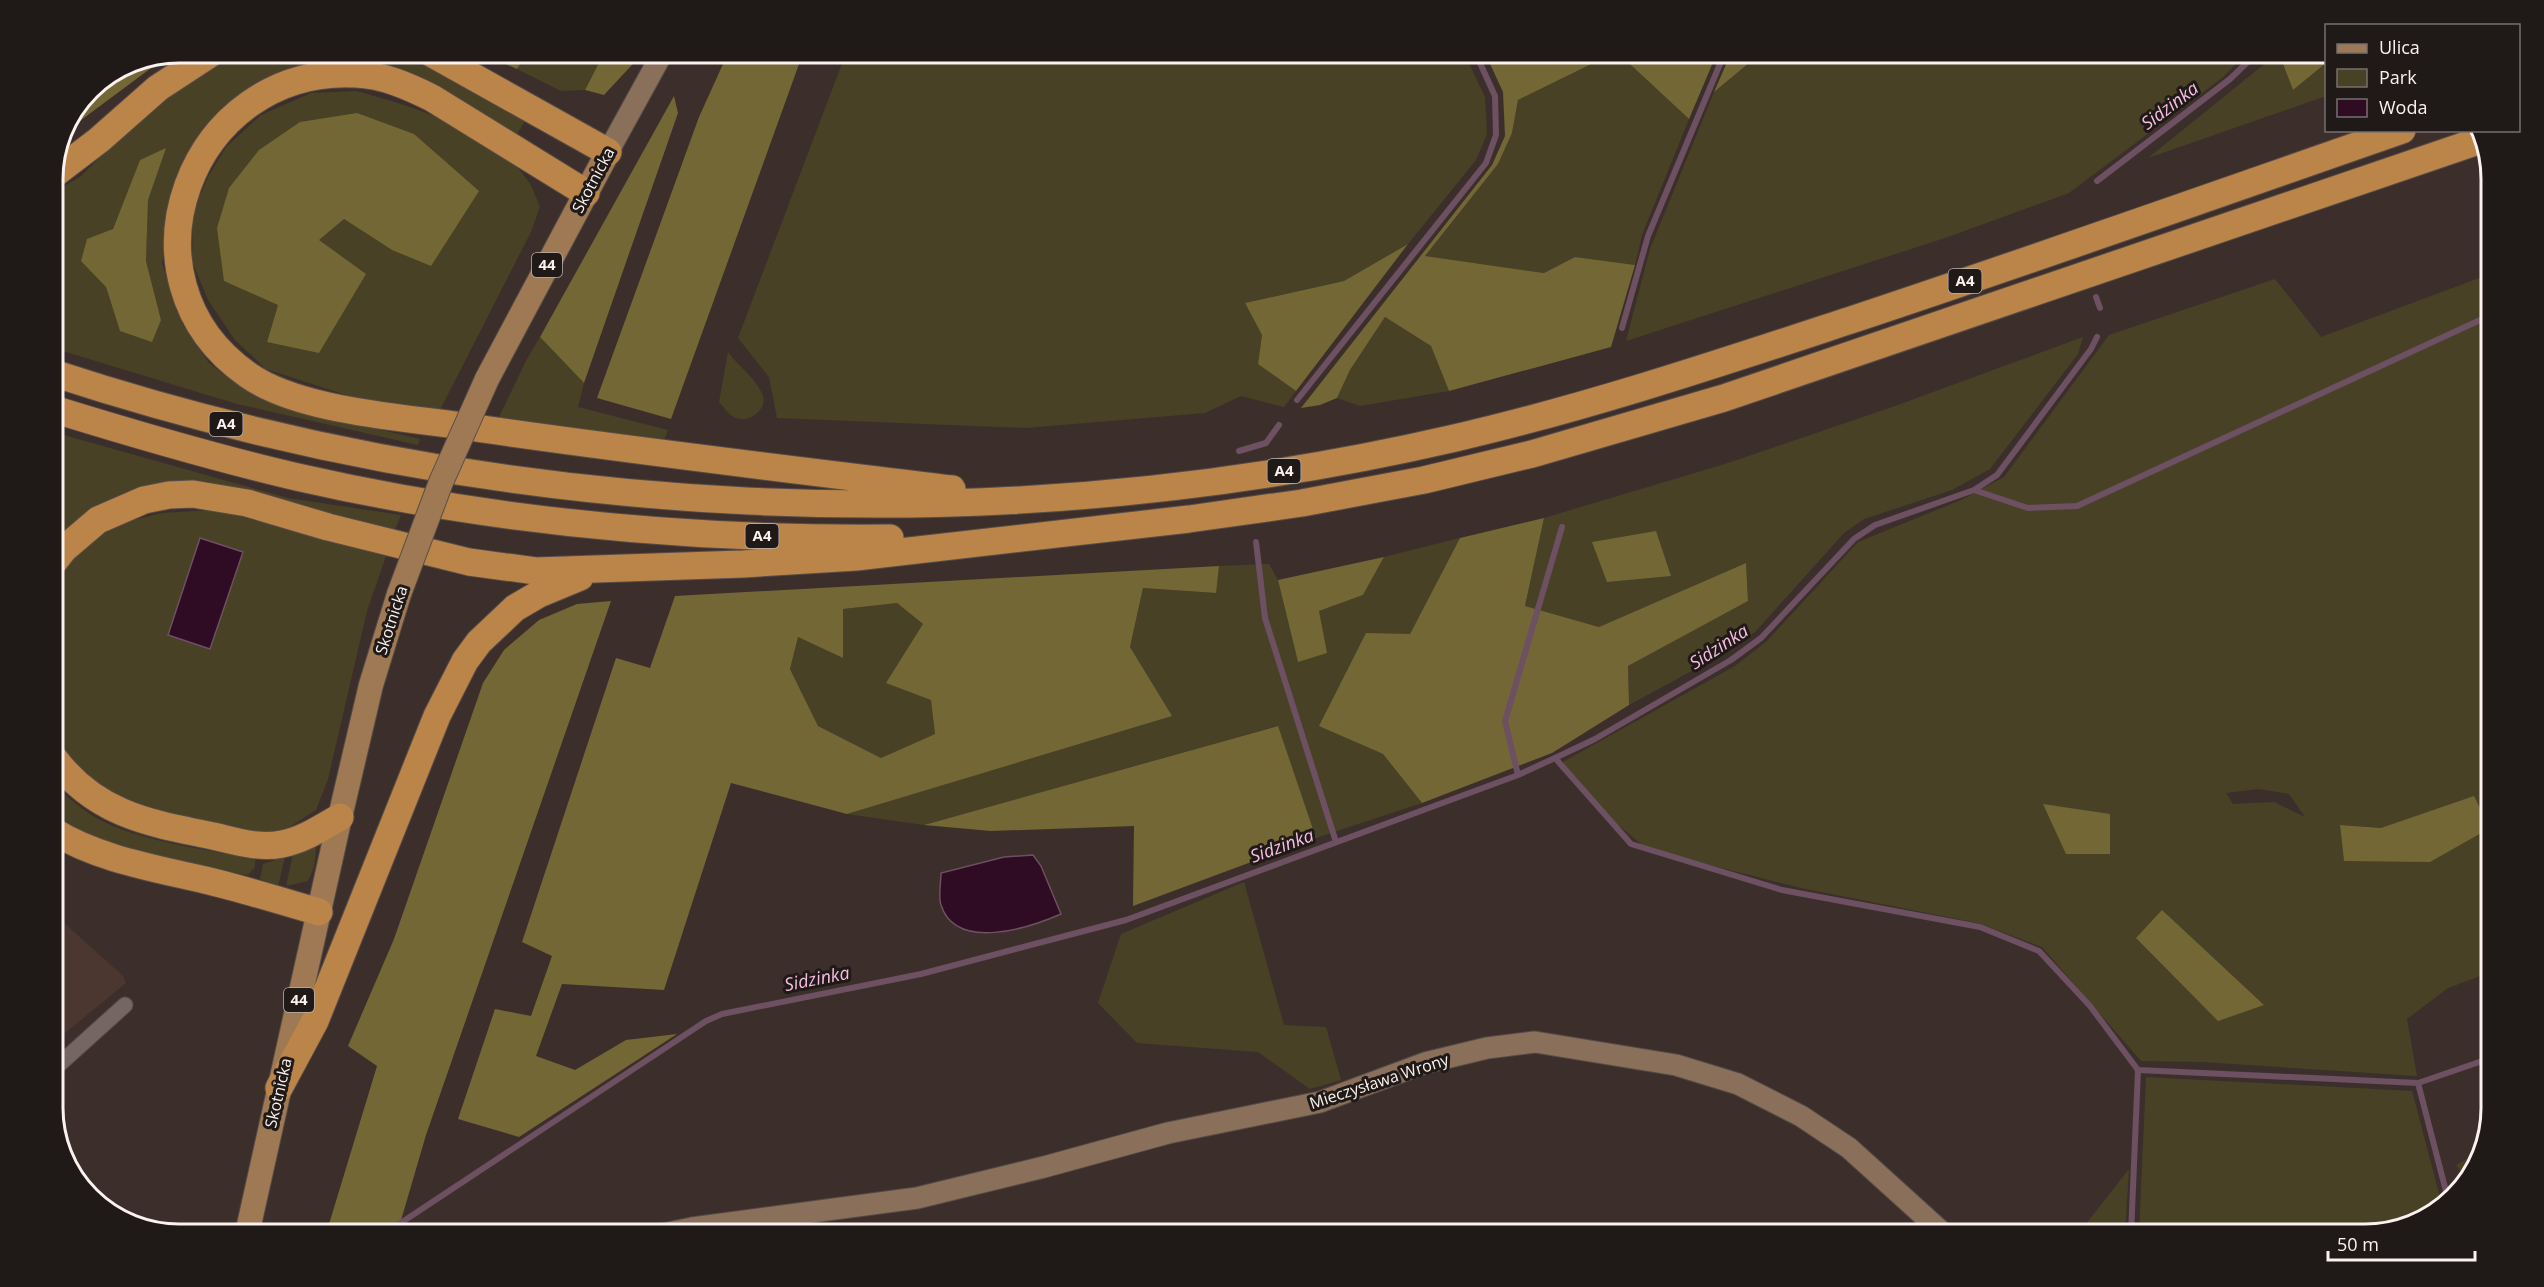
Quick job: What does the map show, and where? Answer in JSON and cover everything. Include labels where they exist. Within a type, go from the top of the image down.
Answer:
[{"type":"highway","points":[[64,167],[99,140],[158,88],[196,63]]},
{"type":"highway","points":[[449,63],[608,152]]},
{"type":"highway","points":[[586,193],[432,98],[408,87],[384,78],[359,74],[313,76],[269,90],[253,100],[237,112],[209,144],[190,177],[178,222],[177,247],[182,277],[188,300],[199,322],[231,362],[249,376],[271,388],[323,404],[683,457],[1039,500]]},
{"type":"highway","name":"A4","points":[[63,376],[208,420],[315,446],[546,484],[670,497],[801,504],[896,505],[1039,500],[1146,490],[1328,464],[1456,438],[1546,415],[1716,364],[1895,305],[2396,132]]},
{"type":"highway","name":"A4","points":[[63,412],[145,437],[298,477],[463,508],[631,529],[826,538],[1062,532],[1189,519],[1302,503],[1424,480],[1532,454],[1724,398],[2475,142]]},
{"type":"highway","points":[[63,552],[81,533],[98,520],[120,509],[144,500],[170,495],[193,494],[247,503],[328,527],[469,562],[536,571],[743,564],[856,557],[1062,532]]},
{"type":"highway","points":[[279,1088],[315,1021],[420,755],[451,686],[465,661],[479,642],[515,608],[557,585],[601,569]]},
{"type":"highway","points":[[63,768],[97,800],[128,816],[153,824],[237,842],[279,845],[309,835],[340,817]]},
{"type":"highway","points":[[63,836],[83,847],[109,856],[245,890],[320,912]]},
{"type":"main road","name":"Skotnicka","points":[[249,1224],[371,685],[399,594],[441,482],[487,379],[608,152]]},
{"type":"street","name":"Skotnicka","points":[[608,152],[657,63]]},
{"type":"street","points":[[63,1061],[125,1005]]},
{"type":"street","name":"Mieczysława Wrony","points":[[722,1224],[917,1198],[1044,1167],[1168,1133],[1320,1102],[1425,1063],[1477,1050],[1535,1042],[1676,1065],[1738,1084],[1801,1116],[1849,1148],[1933,1224]]},
{"type":"shaded area","points":[[503,63],[521,63],[517,69]]},
{"type":"shaded area","points":[[599,63],[634,63],[604,95],[585,90]]},
{"type":"shaded area","points":[[723,63],[799,63],[671,419],[597,398],[699,117]]},
{"type":"shaded area","points":[[1490,63],[1594,63],[1518,100],[1512,133],[1498,164],[1425,256],[1544,273],[1575,257],[1635,265],[1611,347],[1449,391],[1431,346],[1385,317],[1350,370],[1337,398],[1320,405],[1301,408],[1492,165],[1505,136],[1503,92]]},
{"type":"shaded area","points":[[1629,63],[1713,63],[1689,119]]},
{"type":"shaded area","points":[[1727,63],[1749,63],[1714,92]]},
{"type":"shaded area","points":[[2284,63],[2325,63],[2293,90]]},
{"type":"shaded area","points":[[155,65],[79,122],[97,97],[108,87],[135,72]]},
{"type":"shaded area","points":[[674,96],[678,113],[584,383],[540,337]]},
{"type":"shaded area","points":[[357,113],[414,134],[479,191],[431,266],[392,250],[344,219],[319,240],[366,274],[319,353],[267,342],[278,305],[224,281],[217,228],[229,188],[259,150],[300,122]]},
{"type":"shaded area","points":[[166,148],[148,200],[146,261],[161,320],[152,342],[120,331],[106,287],[81,261],[87,239],[113,229],[140,160]]},
{"type":"shaded area","points":[[1408,244],[1296,391],[1258,364],[1262,335],[1245,303],[1344,281]]},
{"type":"shaded area","points":[[1544,518],[1525,606],[1599,627],[1746,563],[1748,601],[1628,666],[1629,705],[1552,753],[1422,803],[1383,754],[1319,726],[1366,633],[1410,634],[1460,538]]},
{"type":"shaded area","points":[[1656,531],[1671,576],[1607,582],[1592,542]]},
{"type":"shaded area","points":[[1384,557],[1363,595],[1319,611],[1327,653],[1298,662],[1278,580]]},
{"type":"shaded area","points":[[1219,566],[1216,593],[1143,588],[1130,647],[1172,716],[847,814],[731,783],[664,990],[562,984],[536,1056],[575,1070],[626,1040],[677,1034],[519,1137],[458,1119],[495,1009],[531,1016],[552,956],[522,942],[616,658],[650,668],[675,596]],"holes":[[[897,603],[923,624],[886,683],[931,700],[935,734],[881,758],[818,726],[790,669],[798,637],[843,658],[843,609]]]},
{"type":"shaded area","points":[[611,601],[426,1135],[400,1224],[329,1224],[377,1066],[348,1046],[394,939],[483,683],[504,650],[539,620],[577,604]]},
{"type":"shaded area","points":[[1278,726],[1316,838],[1133,906],[1134,826],[991,831],[924,825]]},
{"type":"shaded area","points":[[2474,796],[2481,810],[2481,833],[2430,862],[2344,861],[2340,825],[2381,828]]},
{"type":"shaded area","points":[[2043,804],[2110,814],[2110,854],[2066,854]]},
{"type":"shaded area","points":[[2162,910],[2264,1005],[2218,1021],[2136,938]]},
{"type":"shaded area","points":[[63,922],[123,976],[126,983],[63,1035]]},
{"type":"green space","points":[[219,63],[418,63],[476,89],[526,119],[517,134],[432,87],[373,64],[305,64],[245,90],[200,132],[170,194],[162,264],[183,325],[209,363],[240,387],[292,409],[420,439],[418,445],[237,404],[63,351],[63,187],[81,176],[132,126]],"holes":[[[165,149],[148,199],[146,261],[161,320],[120,331],[106,287],[113,229],[140,160]]]},
{"type":"green space","points":[[521,63],[599,63],[585,90],[561,91],[517,69]]},
{"type":"green space","points":[[842,63],[1469,63],[1485,97],[1487,134],[1476,160],[1408,244],[1344,281],[1245,303],[1262,335],[1258,364],[1296,391],[1284,407],[1241,396],[1205,413],[1026,428],[777,418],[769,377],[738,338]]},
{"type":"green space","points":[[1594,63],[1629,63],[1689,119],[1642,235],[1635,265],[1575,257],[1544,273],[1425,256],[1498,164],[1512,133],[1518,100]]},
{"type":"green space","points":[[1749,63],[2237,63],[2222,78],[2069,193],[1945,238],[1626,341],[1650,249],[1714,92]]},
{"type":"green space","points":[[2266,63],[2284,63],[2293,90],[2325,64],[2325,96],[2148,158]]},
{"type":"green space","points":[[356,91],[401,104],[450,123],[495,148],[514,164],[530,184],[540,206],[531,232],[440,410],[358,399],[266,369],[235,340],[208,300],[192,261],[193,212],[208,177],[226,147],[261,115],[311,93]],"holes":[[[357,113],[392,250],[344,219],[318,240],[267,342],[278,305]]]},
{"type":"green space","points":[[2481,277],[2481,976],[2448,988],[2407,1019],[2417,1076],[2202,1062],[2141,1061],[2042,947],[1978,923],[1801,888],[1647,849],[1616,823],[1561,763],[1735,666],[1767,641],[1858,542],[1961,500],[2004,477],[2109,335],[2275,279],[2321,337]],"holes":[[[2259,789],[2289,794],[2305,817],[2274,802],[2233,804],[2226,793]],[[2340,825],[2381,828],[2344,860]]]},
{"type":"green space","points":[[1385,317],[1431,346],[1449,391],[1360,406],[1337,398],[1350,370]]},
{"type":"green space","points":[[540,337],[584,383],[578,407],[668,430],[664,440],[499,417]]},
{"type":"green space","points":[[2083,337],[2078,354],[1990,469],[1952,490],[1864,519],[1844,533],[1755,632],[1723,654],[1629,705],[1628,666],[1748,601],[1746,563],[1599,627],[1525,606],[1544,518],[1728,463],[1895,406]]},
{"type":"green space","points":[[728,352],[756,384],[763,396],[759,411],[746,419],[733,417],[719,402]]},
{"type":"green space","points":[[63,435],[288,498],[401,515],[394,532],[221,487],[63,541]]},
{"type":"green space","points":[[214,510],[387,553],[367,611],[328,779],[316,810],[280,833],[249,834],[127,805],[87,779],[63,750],[63,573],[77,554],[117,524],[162,513]]},
{"type":"green space","points":[[1460,538],[1410,634],[1320,726],[1383,754],[1422,803],[1316,838],[1277,726],[924,825],[847,814],[1171,716],[1130,647],[1143,588],[1215,593],[1219,566],[1269,564],[1278,580],[1298,662],[1319,611],[1363,595],[1384,557]]},
{"type":"green space","points":[[897,603],[923,624],[935,734],[881,758],[818,726],[790,669],[798,637],[843,658],[843,609]]},
{"type":"green space","points":[[63,793],[96,818],[113,826],[164,842],[255,860],[255,867],[248,875],[173,862],[119,848],[63,822]]},
{"type":"green space","points":[[317,842],[314,867],[308,881],[286,886],[293,854]]},
{"type":"green space","points":[[285,857],[278,886],[260,879],[263,864]]},
{"type":"green space","points":[[1244,882],[1284,1025],[1326,1027],[1341,1080],[1310,1089],[1258,1052],[1137,1043],[1098,1003],[1121,934]]},
{"type":"green space","points":[[2146,1077],[2412,1091],[2440,1196],[2416,1212],[2395,1220],[2365,1224],[2139,1224]]},
{"type":"green space","points":[[2470,1157],[2461,1172],[2456,1165]]},
{"type":"green space","points":[[2129,1169],[2126,1224],[2086,1224]]},
{"type":"water","points":[[200,538],[243,552],[210,649],[168,635]]},
{"type":"water","points":[[1033,855],[1041,866],[1061,914],[1013,930],[995,932],[977,932],[962,928],[949,919],[940,901],[941,873],[1004,857]]},
{"type":"waterway","points":[[1297,400],[1486,163],[1496,135],[1495,96],[1480,63]]},
{"type":"waterway","points":[[1622,328],[1648,236],[1720,63]]},
{"type":"waterway","name":"Sidzinka","points":[[2097,181],[2230,79],[2247,63]]},
{"type":"waterway","name":"Sidzinka","points":[[2096,297],[2100,308]]},
{"type":"waterway","points":[[1974,490],[2028,508],[2077,506],[2481,320]]},
{"type":"waterway","name":"Sidzinka","points":[[399,1224],[706,1021],[722,1014],[921,974],[1126,920],[1518,775],[1595,739],[1731,660],[1761,638],[1854,539],[1875,525],[1974,490],[1997,475],[2091,349],[2097,337]]},
{"type":"waterway","points":[[1239,451],[1266,443],[1279,425]]},
{"type":"waterway","points":[[1518,775],[1505,721],[1562,527]]},
{"type":"waterway","points":[[1256,542],[1265,618],[1336,842]]},
{"type":"waterway","points":[[1555,758],[1631,844],[1782,890],[1980,927],[2039,951],[2090,1006],[2138,1070],[2418,1083],[2481,1061]]},
{"type":"waterway","points":[[2131,1224],[2138,1070]]},
{"type":"waterway","points":[[2418,1083],[2446,1190]]}]
